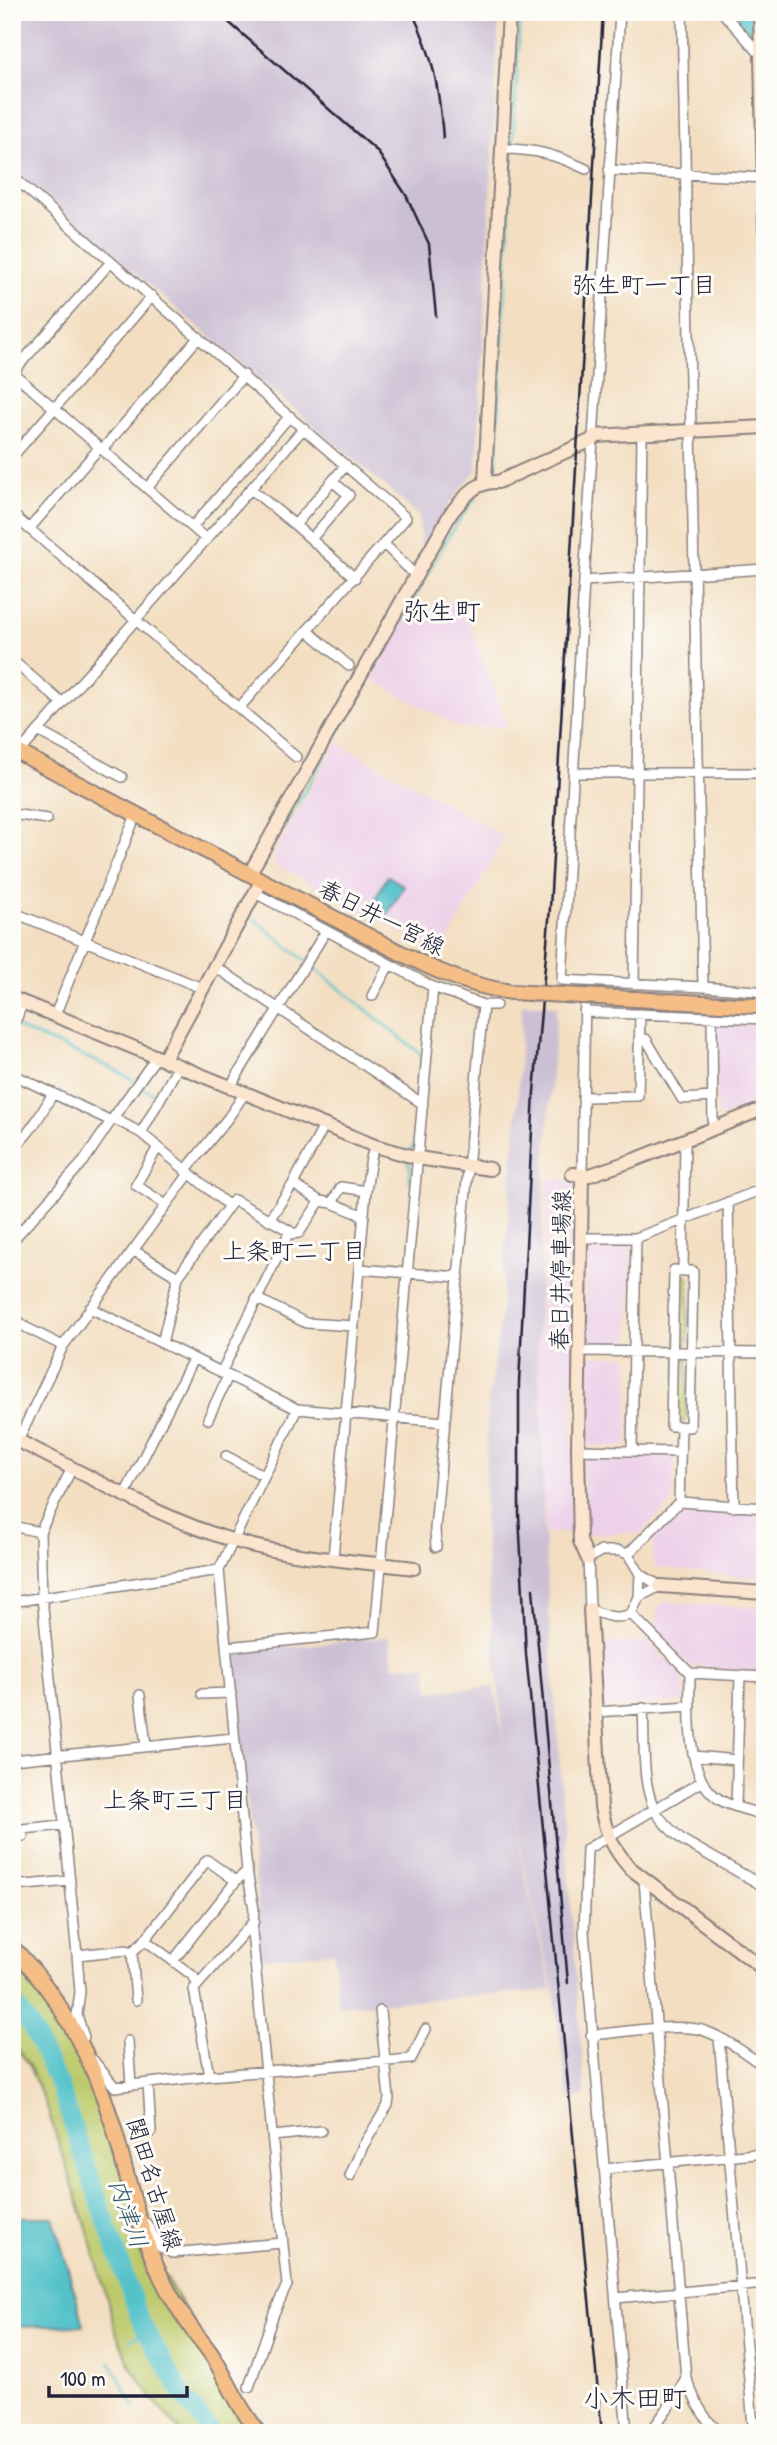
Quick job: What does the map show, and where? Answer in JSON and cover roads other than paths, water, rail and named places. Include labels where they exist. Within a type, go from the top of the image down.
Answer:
[{"type":"main road","name":"春日井一宮線","points":[[16,751],[136,814],[255,882],[280,890],[455,979],[482,988],[511,992],[762,1002]]},
{"type":"main road","name":"関田名古屋線","points":[[12,1947],[46,1987],[82,2049],[112,2120],[135,2206],[154,2262],[172,2297],[260,2433]]},
{"type":"street","points":[[485,481],[509,149],[509,12]]},
{"type":"street","points":[[621,12],[609,170],[562,980],[756,991],[762,1002]]},
{"type":"street","points":[[682,12],[703,988]]},
{"type":"street","points":[[722,12],[762,54]]},
{"type":"street","points":[[762,13],[765,232]]},
{"type":"street","points":[[509,149],[552,153],[586,169]]},
{"type":"street","points":[[609,170],[764,178]]},
{"type":"street","points":[[12,176],[407,518],[239,708]]},
{"type":"street","points":[[111,262],[12,373],[206,539]]},
{"type":"street","points":[[12,457],[152,296]]},
{"type":"street","points":[[29,529],[199,337]]},
{"type":"street","points":[[147,488],[244,375]]},
{"type":"street","points":[[192,527],[290,416]]},
{"type":"street","points":[[12,1241],[84,1161],[160,1057],[214,966],[255,882],[416,576],[451,513],[469,493],[485,481],[498,482],[594,438],[765,427]]},
{"type":"street","points":[[16,751],[38,731],[304,428]]},
{"type":"street","points":[[634,984],[642,435]]},
{"type":"street","points":[[295,525],[346,465]]},
{"type":"street","points":[[311,539],[349,495],[332,481]]},
{"type":"street","points":[[251,489],[355,578]]},
{"type":"street","points":[[12,514],[296,757]]},
{"type":"street","points":[[385,545],[416,576]]},
{"type":"street","points":[[584,581],[765,569]]},
{"type":"street","points":[[308,631],[349,666]]},
{"type":"street","points":[[12,660],[62,703]]},
{"type":"street","points":[[38,731],[121,776]]},
{"type":"street","points":[[574,773],[765,773]]},
{"type":"street","points":[[12,814],[47,819]]},
{"type":"street","points":[[55,1015],[136,814]]},
{"type":"street","points":[[255,882],[326,931],[432,987],[483,1005],[496,1005]]},
{"type":"street","points":[[12,912],[202,988]]},
{"type":"street","points":[[230,1087],[326,931]]},
{"type":"street","points":[[372,996],[389,965]]},
{"type":"street","points":[[214,966],[423,1104]]},
{"type":"street","points":[[577,1175],[583,1097],[585,981]]},
{"type":"street","points":[[227,1647],[375,1632],[432,987]]},
{"type":"street","points":[[12,1030],[18,1000],[375,1146],[418,1158],[490,1169]]},
{"type":"street","points":[[436,1547],[435,1529],[483,1005]]},
{"type":"street","points":[[584,1012],[765,1019]]},
{"type":"street","points":[[583,1097],[638,1096],[640,1014]]},
{"type":"street","points":[[712,1018],[713,1128]]},
{"type":"street","points":[[639,1039],[646,1039],[682,1099],[713,1097]]},
{"type":"street","points":[[141,1133],[179,1065]]},
{"type":"street","points":[[12,1074],[141,1133],[229,1206]]},
{"type":"street","points":[[12,1150],[39,1120],[53,1093]]},
{"type":"street","points":[[245,1093],[63,1346],[15,1440],[180,1521],[233,1541],[264,1548],[414,1568]]},
{"type":"street","name":"春日井停車場線","points":[[589,1559],[582,1550],[580,1541],[578,1450],[582,1238],[577,1175],[637,1159],[765,1108]]},
{"type":"street","points":[[269,1220],[293,1184],[324,1126]]},
{"type":"street","points":[[683,1271],[685,1140]]},
{"type":"street","points":[[333,1558],[366,1191],[375,1146]]},
{"type":"street","points":[[158,1147],[136,1185],[166,1205]]},
{"type":"street","points":[[293,1184],[320,1201],[364,1216]]},
{"type":"street","points":[[332,1203],[341,1187],[366,1191]]},
{"type":"street","points":[[582,1238],[636,1238],[765,1188]]},
{"type":"street","points":[[162,1343],[178,1277],[234,1200],[290,1231],[256,1298],[208,1419]]},
{"type":"street","points":[[289,1234],[299,1233],[320,1201]]},
{"type":"street","points":[[728,1202],[734,1507]]},
{"type":"street","points":[[632,1451],[636,1238]]},
{"type":"street","points":[[133,1250],[178,1277]]},
{"type":"street","points":[[359,1269],[459,1277]]},
{"type":"street","points":[[674,1270],[693,1271],[690,1427],[671,1426],[672,1352],[674,1270]]},
{"type":"street","points":[[256,1298],[306,1323],[354,1326]]},
{"type":"street","points":[[90,1308],[297,1409],[445,1422]]},
{"type":"street","points":[[12,1315],[26,1327],[63,1346]]},
{"type":"street","points":[[579,1351],[765,1353]]},
{"type":"street","points":[[125,1494],[193,1359]]},
{"type":"street","points":[[249,2387],[274,2313],[287,2285],[253,1933],[254,1909],[247,1871],[219,1570],[297,1409]]},
{"type":"street","points":[[628,1554],[679,1502],[681,1427]]},
{"type":"street","points":[[578,1450],[680,1452]]},
{"type":"street","points":[[226,1456],[264,1476]]},
{"type":"street","points":[[72,1468],[40,1532],[42,1597],[77,1955],[80,1992],[77,2015],[84,2037],[82,2049],[115,2087],[411,2059],[426,2029]]},
{"type":"street","points":[[679,1502],[765,1508]]},
{"type":"street","points":[[12,1527],[40,1532]]},
{"type":"street","points":[[765,1593],[660,1586],[640,1574],[628,1554],[619,1551],[601,1551],[589,1559],[601,1807],[608,1836],[619,1855],[644,1880],[765,1970]]},
{"type":"street","points":[[12,1602],[219,1570]]},
{"type":"street","points":[[590,1609],[604,1616],[623,1618],[631,1614],[639,1597],[640,1574]]},
{"type":"street","points":[[639,1597],[660,1586]]},
{"type":"street","points":[[631,1614],[690,1673],[765,1677]]},
{"type":"street","points":[[690,1673],[694,1756],[701,1782],[723,1801],[765,1815]]},
{"type":"street","points":[[736,1806],[740,1676]]},
{"type":"street","points":[[202,1694],[231,1693]]},
{"type":"street","points":[[140,1695],[146,1746]]},
{"type":"street","points":[[595,1712],[690,1706]]},
{"type":"street","points":[[643,1709],[647,1781],[654,1809],[684,1841],[765,1887]]},
{"type":"street","points":[[12,1759],[234,1738]]},
{"type":"street","points":[[694,1756],[737,1760]]},
{"type":"street","points":[[627,2433],[584,1932],[585,1866],[587,1849],[701,1782]]},
{"type":"street","points":[[23,1836],[22,1829],[64,1825]]},
{"type":"street","points":[[132,1952],[145,1940],[207,1860],[236,1881]]},
{"type":"street","points":[[173,1961],[236,1881],[247,1871]]},
{"type":"street","points":[[644,1880],[686,2378],[697,2406],[721,2433]]},
{"type":"street","points":[[14,1886],[70,1881]]},
{"type":"street","points":[[209,2076],[194,1990],[254,1921]]},
{"type":"street","points":[[145,1940],[193,1976],[198,1984]]},
{"type":"street","points":[[77,1955],[126,1950],[132,1952]]},
{"type":"street","points":[[132,1952],[136,2000]]},
{"type":"street","points":[[350,2176],[389,2098],[380,2011]]},
{"type":"street","points":[[592,2035],[683,2028],[702,2030],[765,2067]]},
{"type":"street","points":[[719,2038],[751,2429],[765,2420]]},
{"type":"street","points":[[128,2041],[131,2085]]},
{"type":"street","points":[[148,2084],[150,2132]]},
{"type":"street","points":[[273,2136],[321,2132]]},
{"type":"street","points":[[604,2169],[765,2153]]},
{"type":"street","points":[[135,2206],[160,2247],[172,2253],[282,2243]]},
{"type":"street","points":[[616,2298],[765,2284]]},
{"type":"street","points":[[650,2433],[686,2378]]},
{"type":"water","points":[[388,876],[404,886],[387,915],[371,906]]},
{"type":"water","points":[[12,2217],[53,2217],[84,2325],[12,2327]]},
{"type":"waterway","points":[[496,469],[520,12]]},
{"type":"waterway","points":[[743,12],[765,37]]},
{"type":"waterway","points":[[281,833],[453,529],[476,497]]},
{"type":"waterway","points":[[254,919],[422,1055],[418,1098]]},
{"type":"waterway","points":[[18,1028],[112,1068],[134,1081]]},
{"type":"waterway","points":[[140,1086],[159,1097]]},
{"type":"waterway","points":[[411,1149],[414,1147],[418,1104]]},
{"type":"waterway","points":[[407,1161],[411,1169],[409,1181]]},
{"type":"waterway","name":"内津川","points":[[12,2001],[28,2022],[59,2085],[140,2320],[185,2399],[213,2433]]},
{"type":"waterway","points":[[130,2340],[147,2332]]},
{"type":"waterway","points":[[110,2362],[135,2407]]},
{"type":"railway","points":[[217,12],[377,151],[406,195],[429,244],[436,316]]},
{"type":"railway","points":[[412,12],[426,44],[434,74],[443,138]]},
{"type":"railway","points":[[602,2433],[526,1654],[519,1514],[519,1382],[534,1092],[550,908],[603,12]]},
{"type":"railway","points":[[533,1589],[568,1983]]},
{"type":"district","name":"弥生町一丁目","points":[[644,284]]},
{"type":"district","name":"弥生町","points":[[442,610]]},
{"type":"district","name":"上条町二丁目","points":[[294,1250]]},
{"type":"district","name":"上条町三丁目","points":[[175,1799]]},
{"type":"district","name":"小木田町","points":[[635,2397]]}]
